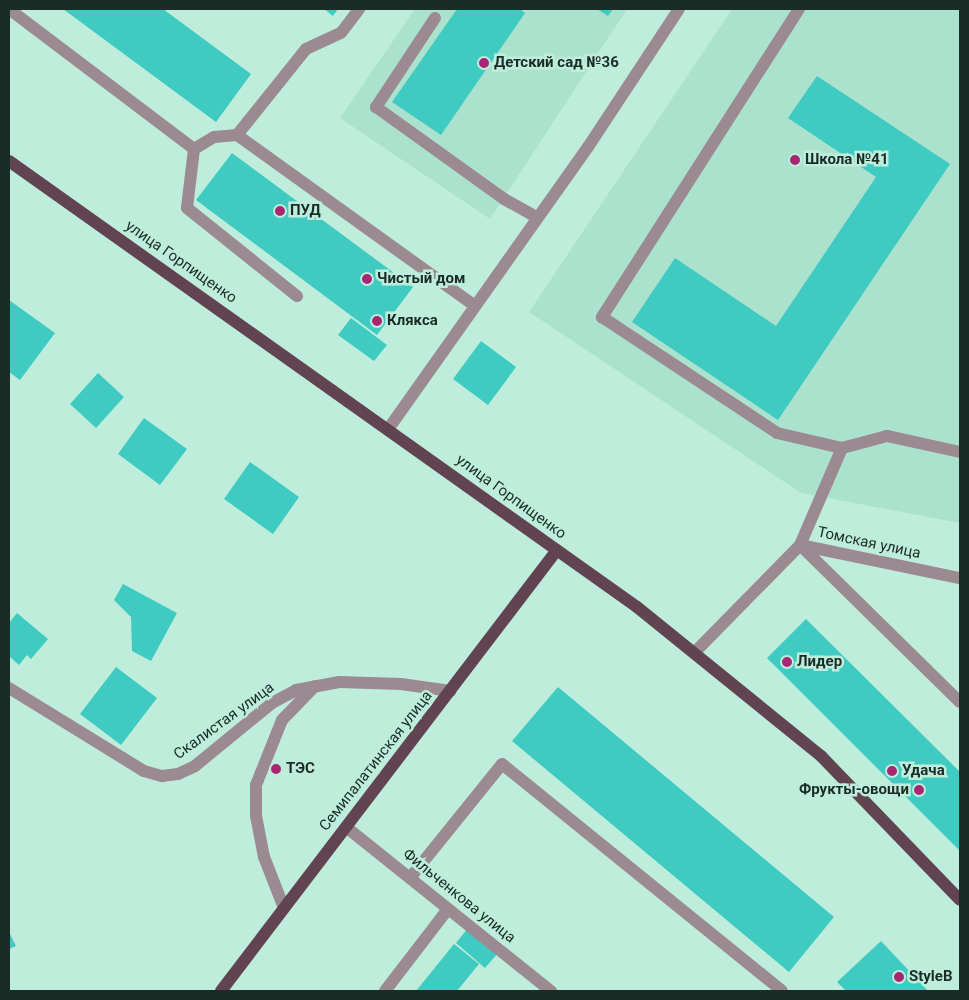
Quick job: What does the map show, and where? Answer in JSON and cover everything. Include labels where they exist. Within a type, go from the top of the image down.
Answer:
[{"type":"main road","name":"улица Горпищенко","points":[[9,161],[389,428],[695,652],[821,756],[960,900]]},
{"type":"main road","name":"Семипалатинская улица","points":[[220,991],[451,691],[556,550]]},
{"type":"street","points":[[9,9],[194,149]]},
{"type":"street","points":[[237,135],[306,49],[341,33],[359,9]]},
{"type":"street","points":[[389,428],[588,147],[679,9]]},
{"type":"street","points":[[799,9],[602,317],[777,433],[842,448],[887,436],[960,452]]},
{"type":"street","points":[[435,18],[376,107],[504,199],[538,217]]},
{"type":"street","points":[[194,149],[214,137],[237,135],[475,306]]},
{"type":"street","points":[[194,149],[187,208],[298,296]]},
{"type":"street","points":[[842,448],[800,545],[960,702]]},
{"type":"street","name":"Томская улица","points":[[695,652],[800,545],[960,578]]},
{"type":"street","points":[[284,908],[264,857],[256,816],[256,785],[282,720],[317,684]]},
{"type":"street","name":"Скалистая улица","points":[[9,688],[144,771],[162,776],[178,774],[195,766],[272,703],[317,684],[401,684],[451,691]]},
{"type":"street","points":[[410,878],[502,764],[782,991]]},
{"type":"street","name":"Фильченкова улица","points":[[346,827],[551,991]]},
{"type":"street","points":[[384,991],[448,908]]},
{"type":"shaded area","name":"Детский сад №36","points":[[415,9],[627,9],[490,219],[340,118]]},
{"type":"shaded area","name":"Школа №41","points":[[732,9],[960,9],[960,523],[801,493],[529,312]]},
{"type":"building","points":[[63,9],[163,9],[251,74],[216,122]]},
{"type":"building","points":[[324,9],[338,9],[333,16]]},
{"type":"building","points":[[457,9],[520,9],[525,13],[441,135],[392,102]]},
{"type":"building","points":[[597,9],[613,9],[608,16]]},
{"type":"building","points":[[817,76],[950,164],[778,420],[632,322],[675,258],[776,326],[876,177],[788,118]]},
{"type":"building","points":[[232,153],[413,287],[377,335],[196,200]]},
{"type":"building","points":[[9,300],[55,333],[20,380],[9,372]]},
{"type":"building","points":[[351,318],[387,345],[374,361],[338,335]]},
{"type":"building","points":[[481,341],[516,367],[488,405],[453,379]]},
{"type":"building","points":[[98,373],[124,397],[96,428],[70,404]]},
{"type":"building","points":[[144,418],[187,449],[160,485],[118,454]]},
{"type":"building","points":[[250,462],[299,497],[273,534],[224,499]]},
{"type":"building","points":[[123,584],[177,613],[151,661],[132,651],[131,617],[114,600]]},
{"type":"building","points":[[17,613],[48,639],[31,659],[27,655],[19,665],[9,656],[9,623]]},
{"type":"building","points":[[806,619],[960,772],[960,851],[767,658]]},
{"type":"building","points":[[116,667],[157,698],[121,745],[80,714]]},
{"type":"building","points":[[558,687],[834,917],[789,972],[512,741]]},
{"type":"building","points":[[468,928],[498,953],[485,968],[456,943]]},
{"type":"building","points":[[9,932],[16,946],[9,949]]},
{"type":"building","points":[[881,941],[928,991],[846,991],[837,982]]},
{"type":"building","points":[[454,944],[479,964],[457,991],[416,991]]},
{"type":"place","name":"Детский сад №36","points":[[484,63]]},
{"type":"place","name":"Школа №41","points":[[795,160]]},
{"type":"place","name":"ПУД","points":[[280,211]]},
{"type":"place","name":"Чистый дом","points":[[367,279]]},
{"type":"place","name":"Клякса","points":[[377,321]]},
{"type":"place","name":"Лидер","points":[[787,662]]},
{"type":"place","name":"ТЭС","points":[[276,769]]},
{"type":"place","name":"Удача","points":[[892,771]]},
{"type":"place","name":"Фрукты-овощи","points":[[919,790]]},
{"type":"place","name":"StyleB","points":[[899,977]]}]
